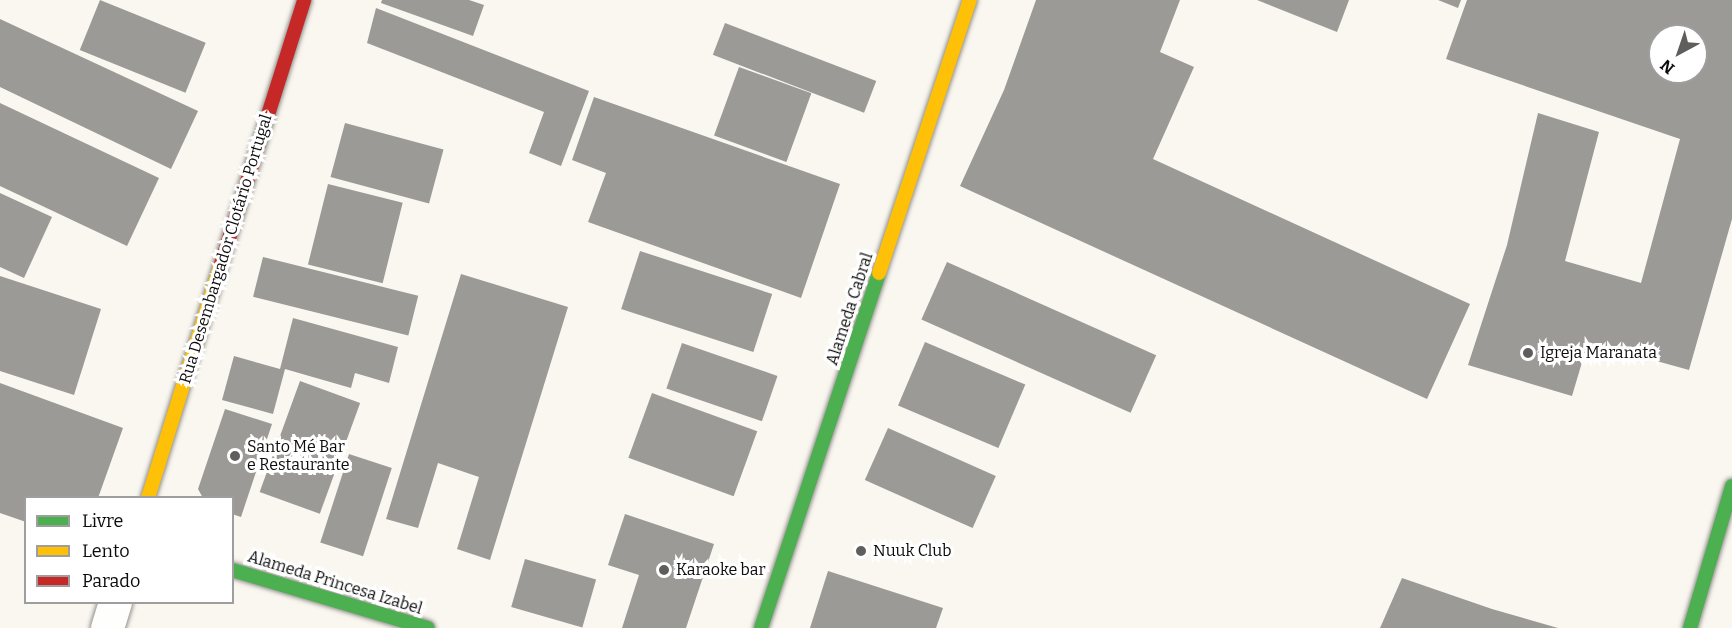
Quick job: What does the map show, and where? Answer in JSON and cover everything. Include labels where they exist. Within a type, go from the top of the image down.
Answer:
[{"type":"street","name":"Rua Desembargador Clotário Portugal","points":[[149,496],[304,0]]},
{"type":"street","name":"Alameda Cabral","points":[[761,628],[970,0]]},
{"type":"street","points":[[1690,628],[1732,486]]},
{"type":"street","name":"Alameda Princesa Izabel","points":[[234,571],[428,628]]},
{"type":"street","points":[[107,628],[115,604]]},
{"type":"building","points":[[100,0],[206,43],[185,93],[80,50]]},
{"type":"building","points":[[382,0],[469,0],[484,5],[473,36],[381,3]]},
{"type":"building","points":[[1036,0],[1180,0],[1160,52],[1194,67],[1153,159],[1470,304],[1427,399],[960,186],[1004,90]]},
{"type":"building","points":[[1257,0],[1349,0],[1337,32]]},
{"type":"building","points":[[1438,0],[1461,0],[1458,8]]},
{"type":"building","points":[[1467,0],[1732,0],[1732,219],[1689,370],[1588,342],[1572,396],[1468,365],[1507,245],[1538,113],[1599,132],[1565,261],[1641,283],[1680,139],[1446,59]]},
{"type":"building","points":[[376,8],[589,91],[561,166],[529,153],[544,112],[367,43]]},
{"type":"building","points":[[0,19],[198,111],[171,169],[0,87]]},
{"type":"building","points":[[725,23],[876,81],[864,113],[713,55]]},
{"type":"building","points":[[739,67],[811,93],[786,162],[714,136]]},
{"type":"building","points":[[594,97],[840,184],[801,298],[588,222],[606,173],[572,160]]},
{"type":"building","points":[[0,103],[159,178],[127,246],[0,186]]},
{"type":"building","points":[[345,123],[444,149],[429,203],[331,177]]},
{"type":"building","points":[[328,184],[403,203],[383,283],[308,265]]},
{"type":"building","points":[[0,193],[52,217],[24,278],[0,267]]},
{"type":"building","points":[[640,251],[772,294],[753,352],[621,309]]},
{"type":"building","points":[[263,257],[418,296],[408,335],[253,297]]},
{"type":"building","points":[[947,262],[1156,355],[1131,413],[921,320]]},
{"type":"building","points":[[461,274],[568,307],[490,560],[457,549],[479,477],[438,463],[418,528],[386,519]]},
{"type":"building","points":[[0,276],[101,309],[74,395],[0,371]]},
{"type":"building","points":[[293,318],[398,347],[389,383],[355,373],[351,388],[285,369],[273,414],[222,400],[234,356],[280,369]]},
{"type":"building","points":[[925,342],[1025,385],[998,448],[898,406]]},
{"type":"building","points":[[682,343],[777,376],[762,421],[666,388]]},
{"type":"building","points":[[300,381],[360,403],[320,514],[260,492]]},
{"type":"building","points":[[0,383],[123,428],[99,496],[24,496],[24,521],[0,513]]},
{"type":"building","points":[[652,393],[757,431],[734,496],[628,458]]},
{"type":"building","name":"Santo Mé Bar e Restaurante","points":[[225,409],[272,424],[241,517],[234,515],[234,496],[202,496],[198,489]]},
{"type":"building","points":[[888,428],[996,476],[973,528],[865,480]]},
{"type":"building","points":[[349,454],[392,468],[363,556],[320,542]]},
{"type":"building","name":"Karaoke bar","points":[[625,514],[714,544],[686,628],[622,628],[639,575],[608,565]]},
{"type":"building","points":[[525,559],[596,579],[582,627],[511,607]]},
{"type":"building","points":[[828,571],[943,608],[936,628],[810,628]]},
{"type":"building","points":[[1402,578],[1492,609],[1558,628],[1380,628]]},
{"type":"traffic: fast","points":[[761,628],[879,273]]},
{"type":"traffic: fast","points":[[1690,628],[1732,486]]},
{"type":"traffic: fast","points":[[234,571],[428,628]]},
{"type":"traffic: slow","points":[[879,273],[970,0]]},
{"type":"traffic: slow","points":[[149,496],[221,264]]},
{"type":"traffic: jam","points":[[221,264],[304,0]]},
{"type":"place","name":"Igreja Maranata","points":[[1528,353]]},
{"type":"place","name":"Santo Mé Bar e Restaurante","points":[[235,456]]},
{"type":"place","name":"Nuuk Club","points":[[861,551]]},
{"type":"place","name":"Karaoke bar","points":[[664,570]]}]
